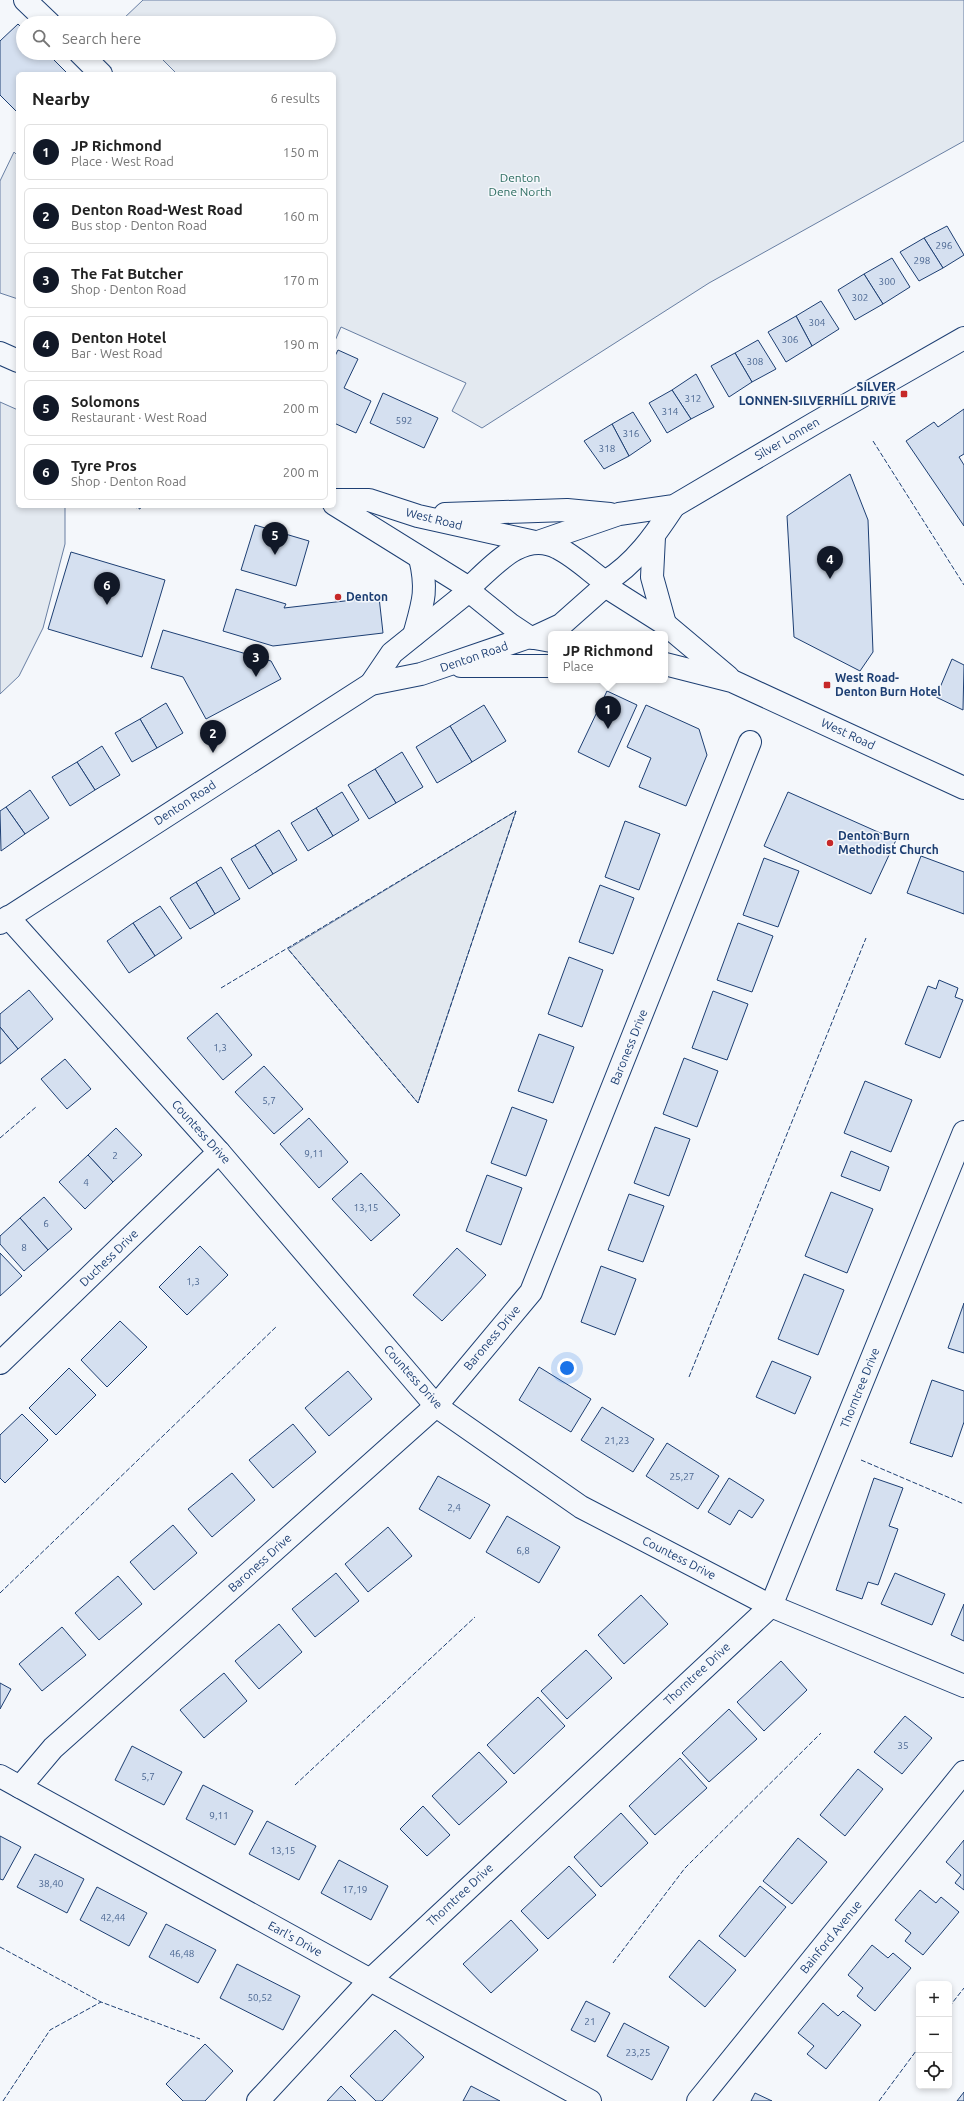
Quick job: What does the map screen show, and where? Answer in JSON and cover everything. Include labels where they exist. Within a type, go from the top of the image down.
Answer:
[{"type":"street","points":[[25,0],[42,16]]},
{"type":"street","points":[[87,60],[99,72]]},
{"type":"street","name":"Silver Lonnen","points":[[469,589],[501,558],[517,549],[619,514],[674,506],[815,422],[964,338]]},
{"type":"street","points":[[0,353],[16,360]]},
{"type":"street","name":"West Road","points":[[336,500],[369,500],[418,516],[558,548],[605,584],[665,624],[732,681]]},
{"type":"street","points":[[336,505],[469,589],[511,625],[538,639]]},
{"type":"street","name":"Silver Lonnen","points":[[605,584],[621,572],[654,537],[674,506]]},
{"type":"street","points":[[418,516],[567,510],[619,514]]},
{"type":"street","points":[[654,537],[651,559],[652,577],[665,624]]},
{"type":"street","points":[[414,635],[425,592],[425,579],[420,558]]},
{"type":"street","name":"Denton Road","points":[[551,631],[561,625],[605,584]]},
{"type":"street","name":"Denton Road","points":[[371,684],[392,652],[469,589]]},
{"type":"street","name":"Denton Road","points":[[4,920],[371,684],[421,674],[538,639],[548,633]]},
{"type":"street","name":"West Road","points":[[668,665],[732,681],[964,788]]},
{"type":"street","points":[[447,666],[548,666]]},
{"type":"street","name":"Baroness Drive","points":[[20,1787],[53,1748],[436,1406],[531,1292],[750,742]]},
{"type":"street","name":"Countess Drive","points":[[4,920],[219,1152],[436,1406],[581,1507],[771,1606],[964,1686]]},
{"type":"street","name":"Thorntree Drive","points":[[258,2101],[369,1981],[771,1606],[964,1132]]},
{"type":"street","name":"Duchess Drive","points":[[0,1363],[219,1152]]},
{"type":"street","name":"Bainford Avenue","points":[[698,2101],[964,1772]]},
{"type":"street","name":"Earl's Drive","points":[[0,1776],[369,1981],[590,2101]]},
{"type":"green space","name":"Denton Dene North","points":[[143,0],[964,0],[964,141],[709,283],[482,428],[452,411],[466,383],[341,327],[336,338],[336,72],[175,72],[163,60],[336,60],[336,16],[126,16]]},
{"type":"green space","points":[[14,152],[16,154],[16,298],[0,293],[0,181]]},
{"type":"green space","points":[[0,402],[16,409],[16,508],[65,508],[65,544],[43,628],[19,676],[0,694]]},
{"type":"green space","points":[[516,811],[418,1103],[288,949]]},
{"type":"building","points":[[16,26],[16,60],[54,60],[66,72],[16,72],[16,111],[0,95],[0,41]]},
{"type":"building","points":[[947,226],[964,255],[943,268],[924,238]]},
{"type":"building","points":[[924,238],[943,268],[919,281],[900,252]]},
{"type":"building","points":[[892,258],[910,287],[883,304],[864,274]]},
{"type":"building","points":[[864,274],[883,304],[855,320],[838,290]]},
{"type":"building","points":[[821,301],[839,329],[812,346],[796,316]]},
{"type":"building","points":[[796,316],[812,346],[786,362],[768,332]]},
{"type":"building","points":[[758,340],[776,369],[752,382],[735,353]]},
{"type":"building","points":[[338,350],[358,359],[344,388],[371,401],[356,433],[336,424],[336,354]]},
{"type":"building","points":[[735,353],[752,382],[729,397],[711,366]]},
{"type":"building","points":[[696,374],[714,407],[691,419],[672,390]]},
{"type":"building","points":[[672,390],[691,419],[667,433],[649,403]]},
{"type":"building","points":[[383,393],[438,418],[424,448],[370,423]]},
{"type":"building","points":[[964,409],[964,454],[959,457],[964,465],[964,526],[906,441],[934,422],[938,427]]},
{"type":"building","points":[[633,412],[651,441],[629,456],[612,424]]},
{"type":"building","points":[[612,424],[629,456],[604,469],[584,441]]},
{"type":"building","points":[[850,474],[868,520],[873,652],[860,671],[794,637],[787,516]]},
{"type":"building","points":[[255,525],[309,541],[296,586],[241,570]]},
{"type":"building","points":[[71,552],[165,580],[142,657],[48,629]]},
{"type":"building","points":[[236,589],[286,604],[284,608],[379,597],[383,633],[273,646],[223,631]]},
{"type":"building","points":[[163,630],[271,661],[281,679],[206,719],[183,677],[151,668]]},
{"type":"building","points":[[952,659],[964,665],[963,710],[936,697]]},
{"type":"building","points":[[607,691],[637,705],[609,767],[578,752]]},
{"type":"building","points":[[166,703],[183,733],[157,748],[140,719]]},
{"type":"building","points":[[484,705],[506,741],[472,762],[450,726]]},
{"type":"building","points":[[646,705],[699,729],[707,755],[686,806],[639,787],[651,758],[627,747]]},
{"type":"building","points":[[140,719],[157,748],[132,762],[115,733]]},
{"type":"building","points":[[450,726],[472,762],[437,783],[416,747]]},
{"type":"building","points":[[102,746],[120,775],[95,790],[77,762]]},
{"type":"building","points":[[402,752],[423,787],[396,803],[375,769]]},
{"type":"building","points":[[77,762],[95,790],[70,806],[52,777]]},
{"type":"building","points":[[375,769],[396,803],[369,819],[348,785]]},
{"type":"building","points":[[30,790],[49,818],[25,834],[6,807]]},
{"type":"building","points":[[342,792],[359,820],[333,836],[316,808]]},
{"type":"building","name":"Denton Burn Methodist Church","points":[[788,792],[896,840],[871,894],[764,846]]},
{"type":"building","points":[[6,807],[25,834],[1,851],[0,811]]},
{"type":"building","points":[[316,808],[333,836],[308,851],[291,823]]},
{"type":"building","points":[[625,821],[660,834],[639,890],[605,877]]},
{"type":"building","points":[[279,830],[297,860],[273,874],[255,845]]},
{"type":"building","points":[[255,845],[273,874],[249,889],[231,859]]},
{"type":"building","points":[[921,856],[964,872],[964,914],[907,893]]},
{"type":"building","points":[[764,858],[799,871],[778,927],[743,915]]},
{"type":"building","points":[[221,867],[240,899],[215,914],[196,882]]},
{"type":"building","points":[[196,882],[215,914],[190,929],[170,898]]},
{"type":"building","points":[[600,885],[634,898],[613,954],[579,942]]},
{"type":"building","points":[[160,906],[182,938],[155,956],[133,923]]},
{"type":"building","points":[[133,923],[155,956],[129,973],[107,941]]},
{"type":"building","points":[[738,923],[773,936],[752,992],[717,980]]},
{"type":"building","points":[[569,957],[603,970],[582,1027],[548,1014]]},
{"type":"building","points":[[939,980],[958,988],[955,997],[963,1000],[940,1058],[905,1044],[928,986],[936,989]]},
{"type":"building","points":[[29,990],[53,1019],[18,1049],[0,1027],[0,1014]]},
{"type":"building","points":[[713,991],[748,1004],[727,1060],[692,1048]]},
{"type":"building","points":[[217,1013],[252,1055],[223,1080],[187,1038]]},
{"type":"building","points":[[0,1027],[18,1049],[0,1064]]},
{"type":"building","points":[[539,1034],[574,1047],[553,1103],[518,1091]]},
{"type":"building","points":[[684,1058],[718,1071],[697,1127],[663,1114]]},
{"type":"building","points":[[65,1059],[91,1089],[67,1109],[41,1079]]},
{"type":"building","points":[[264,1066],[303,1109],[274,1134],[235,1092]]},
{"type":"building","points":[[865,1081],[912,1100],[891,1152],[844,1133]]},
{"type":"building","points":[[512,1107],[547,1120],[526,1176],[491,1163]]},
{"type":"building","points":[[309,1118],[348,1162],[319,1188],[280,1144]]},
{"type":"building","points":[[655,1127],[690,1139],[669,1196],[634,1183]]},
{"type":"building","points":[[116,1128],[142,1155],[113,1182],[88,1155]]},
{"type":"building","points":[[851,1151],[889,1167],[880,1191],[841,1176]]},
{"type":"building","points":[[88,1155],[113,1182],[85,1209],[59,1182]]},
{"type":"building","points":[[361,1173],[400,1215],[371,1241],[332,1199]]},
{"type":"building","points":[[487,1175],[522,1188],[501,1245],[466,1231]]},
{"type":"building","points":[[831,1192],[873,1209],[847,1273],[805,1256]]},
{"type":"building","points":[[629,1194],[664,1206],[643,1262],[608,1250]]},
{"type":"building","points":[[44,1197],[72,1229],[48,1250],[20,1218]]},
{"type":"building","points":[[20,1218],[48,1250],[24,1271],[0,1244],[0,1236]]},
{"type":"building","points":[[200,1246],[228,1275],[187,1315],[159,1287]]},
{"type":"building","points":[[457,1248],[486,1275],[442,1321],[413,1295]]},
{"type":"building","points":[[0,1253],[22,1276],[0,1296]]},
{"type":"building","points":[[601,1266],[636,1279],[615,1335],[581,1322]]},
{"type":"building","points":[[804,1274],[844,1290],[818,1355],[778,1339]]},
{"type":"building","points":[[964,1303],[964,1353],[948,1348]]},
{"type":"building","points":[[120,1321],[147,1347],[107,1387],[81,1360]]},
{"type":"building","points":[[772,1361],[811,1377],[795,1414],[756,1397]]},
{"type":"building","points":[[539,1367],[591,1399],[571,1432],[519,1400]]},
{"type":"building","points":[[69,1368],[96,1395],[56,1435],[29,1408]]},
{"type":"building","points":[[348,1371],[372,1399],[329,1436],[305,1408]]},
{"type":"building","points":[[932,1380],[964,1391],[964,1422],[952,1457],[910,1443]]},
{"type":"building","points":[[602,1407],[654,1439],[633,1472],[581,1440]]},
{"type":"building","points":[[22,1414],[48,1440],[5,1483],[0,1478],[0,1435]]},
{"type":"building","points":[[293,1424],[316,1452],[273,1488],[249,1460]]},
{"type":"building","points":[[667,1443],[719,1476],[698,1509],[646,1476]]},
{"type":"building","points":[[232,1473],[255,1500],[212,1537],[188,1509]]},
{"type":"building","points":[[438,1476],[490,1505],[470,1539],[419,1509]]},
{"type":"building","points":[[729,1478],[764,1500],[752,1518],[739,1510],[730,1525],[708,1512]]},
{"type":"building","points":[[874,1478],[903,1488],[889,1526],[898,1529],[878,1585],[868,1582],[862,1599],[836,1590]]},
{"type":"building","points":[[507,1516],[560,1547],[539,1583],[486,1552]]},
{"type":"building","points":[[173,1525],[197,1553],[154,1590],[130,1562]]},
{"type":"building","points":[[388,1527],[412,1556],[368,1592],[345,1564]]},
{"type":"building","points":[[336,1573],[359,1601],[315,1637],[292,1609]]},
{"type":"building","points":[[895,1573],[945,1594],[932,1625],[881,1604]]},
{"type":"building","points":[[118,1576],[142,1604],[99,1640],[75,1613]]},
{"type":"building","points":[[641,1595],[668,1624],[624,1664],[598,1635]]},
{"type":"building","points":[[964,1604],[964,1641],[951,1635]]},
{"type":"building","points":[[279,1624],[302,1652],[259,1689],[235,1661]]},
{"type":"building","points":[[62,1627],[86,1655],[42,1691],[19,1664]]},
{"type":"building","points":[[586,1650],[612,1678],[567,1719],[541,1691]]},
{"type":"building","points":[[781,1661],[807,1690],[764,1731],[737,1702]]},
{"type":"building","points":[[224,1673],[247,1701],[204,1738],[180,1710]]},
{"type":"building","points":[[0,1683],[11,1689],[0,1709]]},
{"type":"building","points":[[538,1697],[565,1726],[514,1774],[487,1745]]},
{"type":"building","points":[[729,1709],[757,1739],[709,1782],[682,1753]]},
{"type":"building","points":[[905,1716],[932,1738],[902,1774],[874,1752]]},
{"type":"building","points":[[132,1746],[182,1772],[164,1805],[115,1780]]},
{"type":"building","points":[[479,1752],[507,1782],[459,1825],[432,1796]]},
{"type":"building","points":[[680,1758],[707,1788],[655,1835],[629,1806]]},
{"type":"building","points":[[858,1769],[883,1789],[845,1836],[820,1815]]},
{"type":"building","points":[[203,1785],[253,1811],[235,1845],[186,1819]]},
{"type":"building","points":[[423,1806],[450,1835],[427,1856],[400,1829]]},
{"type":"building","points":[[621,1813],[648,1843],[601,1887],[574,1857]]},
{"type":"building","points":[[267,1821],[316,1846],[299,1880],[249,1854]]},
{"type":"building","points":[[0,1836],[21,1847],[3,1880],[0,1879]]},
{"type":"building","points":[[798,1838],[827,1862],[792,1904],[763,1881]]},
{"type":"building","points":[[964,1840],[964,1890],[955,1883],[961,1875],[946,1862]]},
{"type":"building","points":[[35,1854],[84,1879],[67,1913],[17,1887]]},
{"type":"building","points":[[339,1860],[388,1886],[371,1920],[321,1893]]},
{"type":"building","points":[[569,1866],[596,1895],[548,1939],[521,1911]]},
{"type":"building","points":[[760,1886],[786,1907],[745,1957],[719,1936]]},
{"type":"building","points":[[97,1887],[147,1913],[129,1946],[80,1920]]},
{"type":"building","points":[[920,1890],[936,1903],[941,1897],[959,1912],[923,1955],[905,1941],[911,1933],[895,1920]]},
{"type":"building","points":[[511,1920],[538,1950],[491,1993],[463,1964]]},
{"type":"building","points":[[166,1924],[216,1950],[198,1983],[149,1957]]},
{"type":"building","points":[[699,1940],[736,1970],[705,2007],[669,1977]]},
{"type":"building","points":[[872,1945],[888,1958],[893,1953],[911,1968],[875,2011],[857,1996],[863,1988],[848,1975]]},
{"type":"building","points":[[237,1964],[300,1996],[283,2030],[220,1998]]},
{"type":"building","points":[[586,2001],[610,2013],[595,2042],[571,2030]]},
{"type":"building","points":[[823,2003],[838,2016],[843,2011],[861,2025],[826,2069],[807,2054],[814,2046],[798,2033]]},
{"type":"building","points":[[624,2023],[669,2047],[652,2080],[607,2056]]},
{"type":"building","points":[[395,2030],[424,2057],[382,2101],[376,2101],[350,2076]]},
{"type":"building","points":[[205,2044],[233,2071],[205,2101],[183,2101],[166,2084]]},
{"type":"building","points":[[341,2086],[356,2101],[327,2101]]},
{"type":"building","points":[[471,2086],[500,2101],[463,2101]]},
{"type":"building","points":[[964,2092],[964,2101],[957,2101]]},
{"type":"building","points":[[755,2093],[772,2101],[751,2101]]},
{"type":"fence","points":[[873,441],[964,585]]},
{"type":"fence","points":[[221,988],[516,811],[418,1103],[288,949]]},
{"type":"fence","points":[[689,1377],[866,938]]},
{"type":"fence","points":[[0,1138],[36,1107]]},
{"type":"fence","points":[[0,1593],[277,1326]]},
{"type":"fence","points":[[861,1460],[964,1504]]},
{"type":"fence","points":[[295,1785],[475,1617]]},
{"type":"fence","points":[[613,1963],[685,1868],[821,1733]]},
{"type":"fence","points":[[0,1947],[101,2002],[200,2039]]},
{"type":"fence","points":[[952,2003],[964,1988]]},
{"type":"fence","points":[[3,2101],[50,2030],[101,2002]]},
{"type":"fence","points":[[879,2101],[916,2051]]},
{"type":"place","name":"SILVER LONNEN-SILVERHILL DRIVE","points":[[904,394]]},
{"type":"place","name":"Solomons","points":[[275,555]]},
{"type":"place","name":"Denton Hotel","points":[[830,579]]},
{"type":"place","name":"Denton","points":[[338,597]]},
{"type":"place","name":"Tyre Pros","points":[[107,605]]},
{"type":"place","name":"The Fat Butcher","points":[[256,677]]},
{"type":"place","name":"West Road- Denton Burn Hotel","points":[[827,685]]},
{"type":"place","name":"JP Richmond","points":[[608,729]]},
{"type":"place","name":"Denton Road-West Road","points":[[213,753]]},
{"type":"place","name":"Denton Burn Methodist Church","points":[[830,843]]}]
